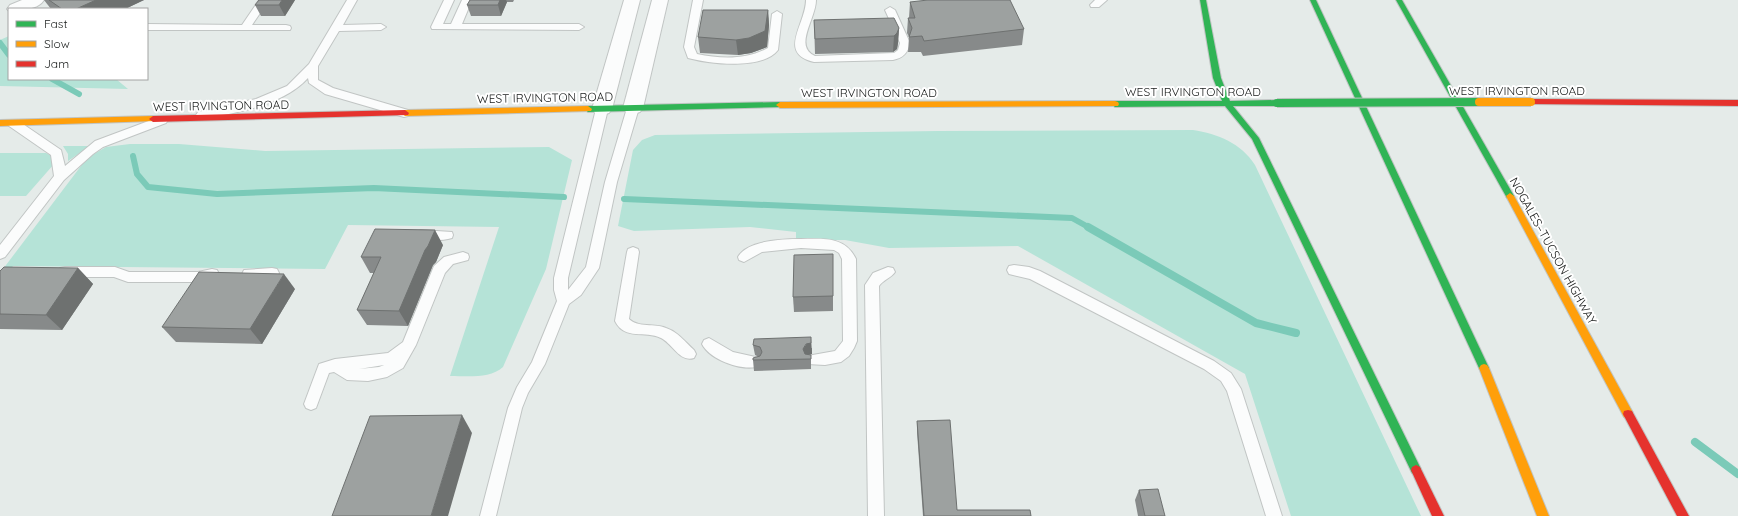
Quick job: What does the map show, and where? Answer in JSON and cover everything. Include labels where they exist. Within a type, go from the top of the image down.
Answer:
[{"type":"main road","points":[[1203,0],[1217,78],[1227,103],[1255,138],[1438,516]]},
{"type":"main road","points":[[1313,0],[1483,366],[1543,516]]},
{"type":"main road","name":"NOGALES–TUCSON HIGHWAY","points":[[1399,0],[1486,154],[1682,516]]},
{"type":"main road","name":"WEST IRVINGTON ROAD","points":[[0,123],[763,105],[1531,102],[1738,103]]},
{"type":"street","points":[[18,8],[36,0]]},
{"type":"street","points":[[602,109],[632,0]]},
{"type":"street","points":[[633,108],[660,0]]},
{"type":"lane","points":[[245,28],[264,0]]},
{"type":"lane","points":[[182,119],[223,111],[278,95],[292,87],[313,66],[352,0]]},
{"type":"lane","points":[[449,0],[436,27],[579,27]]},
{"type":"lane","points":[[455,27],[467,0]]},
{"type":"lane","points":[[698,0],[689,47],[692,56],[707,60],[754,60],[773,50],[777,14]]},
{"type":"lane","points":[[811,0],[810,14],[801,32],[800,49],[804,55],[814,59],[892,57],[902,52],[904,43],[890,10]]},
{"type":"lane","points":[[148,27],[286,28]]},
{"type":"lane","points":[[336,28],[381,28]]},
{"type":"lane","points":[[313,66],[313,81],[329,91],[407,114]]},
{"type":"lane","points":[[488,516],[515,408],[522,391],[538,364],[564,301],[576,291],[592,268],[611,182],[633,108]]},
{"type":"lane","points":[[564,301],[561,290],[561,278],[602,109]]},
{"type":"lane","points":[[0,254],[60,177],[89,150],[99,144],[166,120]]},
{"type":"lane","points":[[13,123],[57,153],[60,177]]},
{"type":"lane","points":[[408,235],[447,235]]},
{"type":"lane","points":[[744,256],[761,248],[780,244],[827,244],[841,248],[847,253],[849,259],[850,326],[850,341],[848,349],[842,355],[833,359],[812,360]]},
{"type":"lane","points":[[633,252],[622,321],[630,328],[636,330],[655,330],[668,335],[689,354]]},
{"type":"lane","points":[[311,404],[329,367],[347,374],[368,375],[382,373],[398,364],[409,345],[439,270],[449,260],[463,257]]},
{"type":"lane","points":[[1014,270],[1029,272],[1035,275],[1209,365],[1226,377],[1234,389],[1274,516]]},
{"type":"lane","points":[[52,272],[115,272],[123,273],[128,277],[198,277],[224,274]]},
{"type":"lane","points":[[876,516],[872,285],[878,277],[888,272]]},
{"type":"lane","points":[[240,274],[272,273]]},
{"type":"lane","points":[[709,344],[724,356],[733,360],[755,362]]},
{"type":"green space","points":[[8,36],[8,80],[117,80],[128,89],[0,86],[0,40]]},
{"type":"green space","points":[[1193,130],[1220,137],[1236,145],[1255,165],[1421,516],[1291,516],[1245,374],[1018,246],[889,248],[845,240],[796,240],[796,232],[750,227],[634,231],[618,226],[633,150],[642,140],[655,135],[938,131]]},
{"type":"green space","points":[[130,144],[179,144],[265,151],[549,147],[572,160],[546,269],[503,367],[498,371],[485,375],[450,376],[499,227],[348,225],[325,269],[13,266],[0,282],[0,273],[87,158],[106,147]]},
{"type":"green space","points":[[63,146],[90,146],[68,161],[68,154]]},
{"type":"green space","points":[[0,153],[46,153],[54,157],[54,164],[26,196],[0,196]]},
{"type":"building","points":[[49,0],[96,0],[78,8],[61,8]]},
{"type":"building","points":[[259,0],[282,0],[279,5],[255,5]]},
{"type":"building","points":[[470,0],[500,0],[498,5],[467,5]]},
{"type":"building","points":[[928,0],[1010,0],[1024,29],[924,41],[922,36],[909,37],[912,28],[908,18],[915,18],[910,2]]},
{"type":"building","points":[[703,10],[768,10],[765,31],[749,38],[736,40],[698,37]]},
{"type":"building","points":[[894,18],[899,28],[894,36],[815,39],[814,20]]},
{"type":"building","points":[[375,229],[435,230],[399,311],[357,310],[381,257],[361,257]]},
{"type":"building","points":[[833,254],[833,296],[793,297],[794,255]]},
{"type":"building","points":[[4,267],[78,268],[46,315],[0,314],[0,271]]},
{"type":"building","points":[[199,272],[284,274],[250,329],[162,327]]},
{"type":"building","points":[[811,337],[811,343],[806,344],[803,349],[805,354],[811,355],[811,359],[753,360],[753,358],[760,356],[762,352],[760,347],[753,345],[754,339]]},
{"type":"building","points":[[462,415],[431,516],[332,516],[370,416]]},
{"type":"building","points":[[950,420],[957,510],[1030,510],[1031,516],[924,516],[917,421]]},
{"type":"building","points":[[1158,489],[1165,516],[1145,516],[1139,490]]},
{"type":"waterway","points":[[0,43],[8,54]]},
{"type":"waterway","points":[[54,80],[79,94]]},
{"type":"waterway","points":[[133,156],[137,174],[148,187],[217,194],[374,188],[564,197]]},
{"type":"waterway","points":[[624,199],[1072,218],[1090,228]]},
{"type":"waterway","points":[[1088,227],[1256,323],[1296,333]]},
{"type":"waterway","points":[[1695,442],[1738,474]]},
{"type":"traffic: fast","points":[[1203,0],[1217,78],[1227,103]]},
{"type":"traffic: fast","points":[[1313,0],[1484,368]]},
{"type":"traffic: fast","points":[[1399,0],[1510,196]]},
{"type":"traffic: fast","points":[[1277,103],[1479,102]]},
{"type":"traffic: fast","points":[[1227,103],[1255,138],[1416,470]]},
{"type":"traffic: fast","points":[[1115,104],[1277,103]]},
{"type":"traffic: fast","points":[[588,109],[780,105]]},
{"type":"traffic: slow","points":[[1479,102],[1531,102]]},
{"type":"traffic: slow","points":[[780,105],[1115,104]]},
{"type":"traffic: slow","points":[[405,113],[588,109]]},
{"type":"traffic: slow","points":[[0,123],[153,119]]},
{"type":"traffic: slow","points":[[1510,196],[1628,414]]},
{"type":"traffic: slow","points":[[1484,368],[1543,516]]},
{"type":"traffic: jam","points":[[1531,102],[1738,103]]},
{"type":"traffic: jam","points":[[153,119],[405,113]]},
{"type":"traffic: jam","points":[[1628,414],[1683,516]]},
{"type":"traffic: jam","points":[[1416,470],[1438,516]]}]
